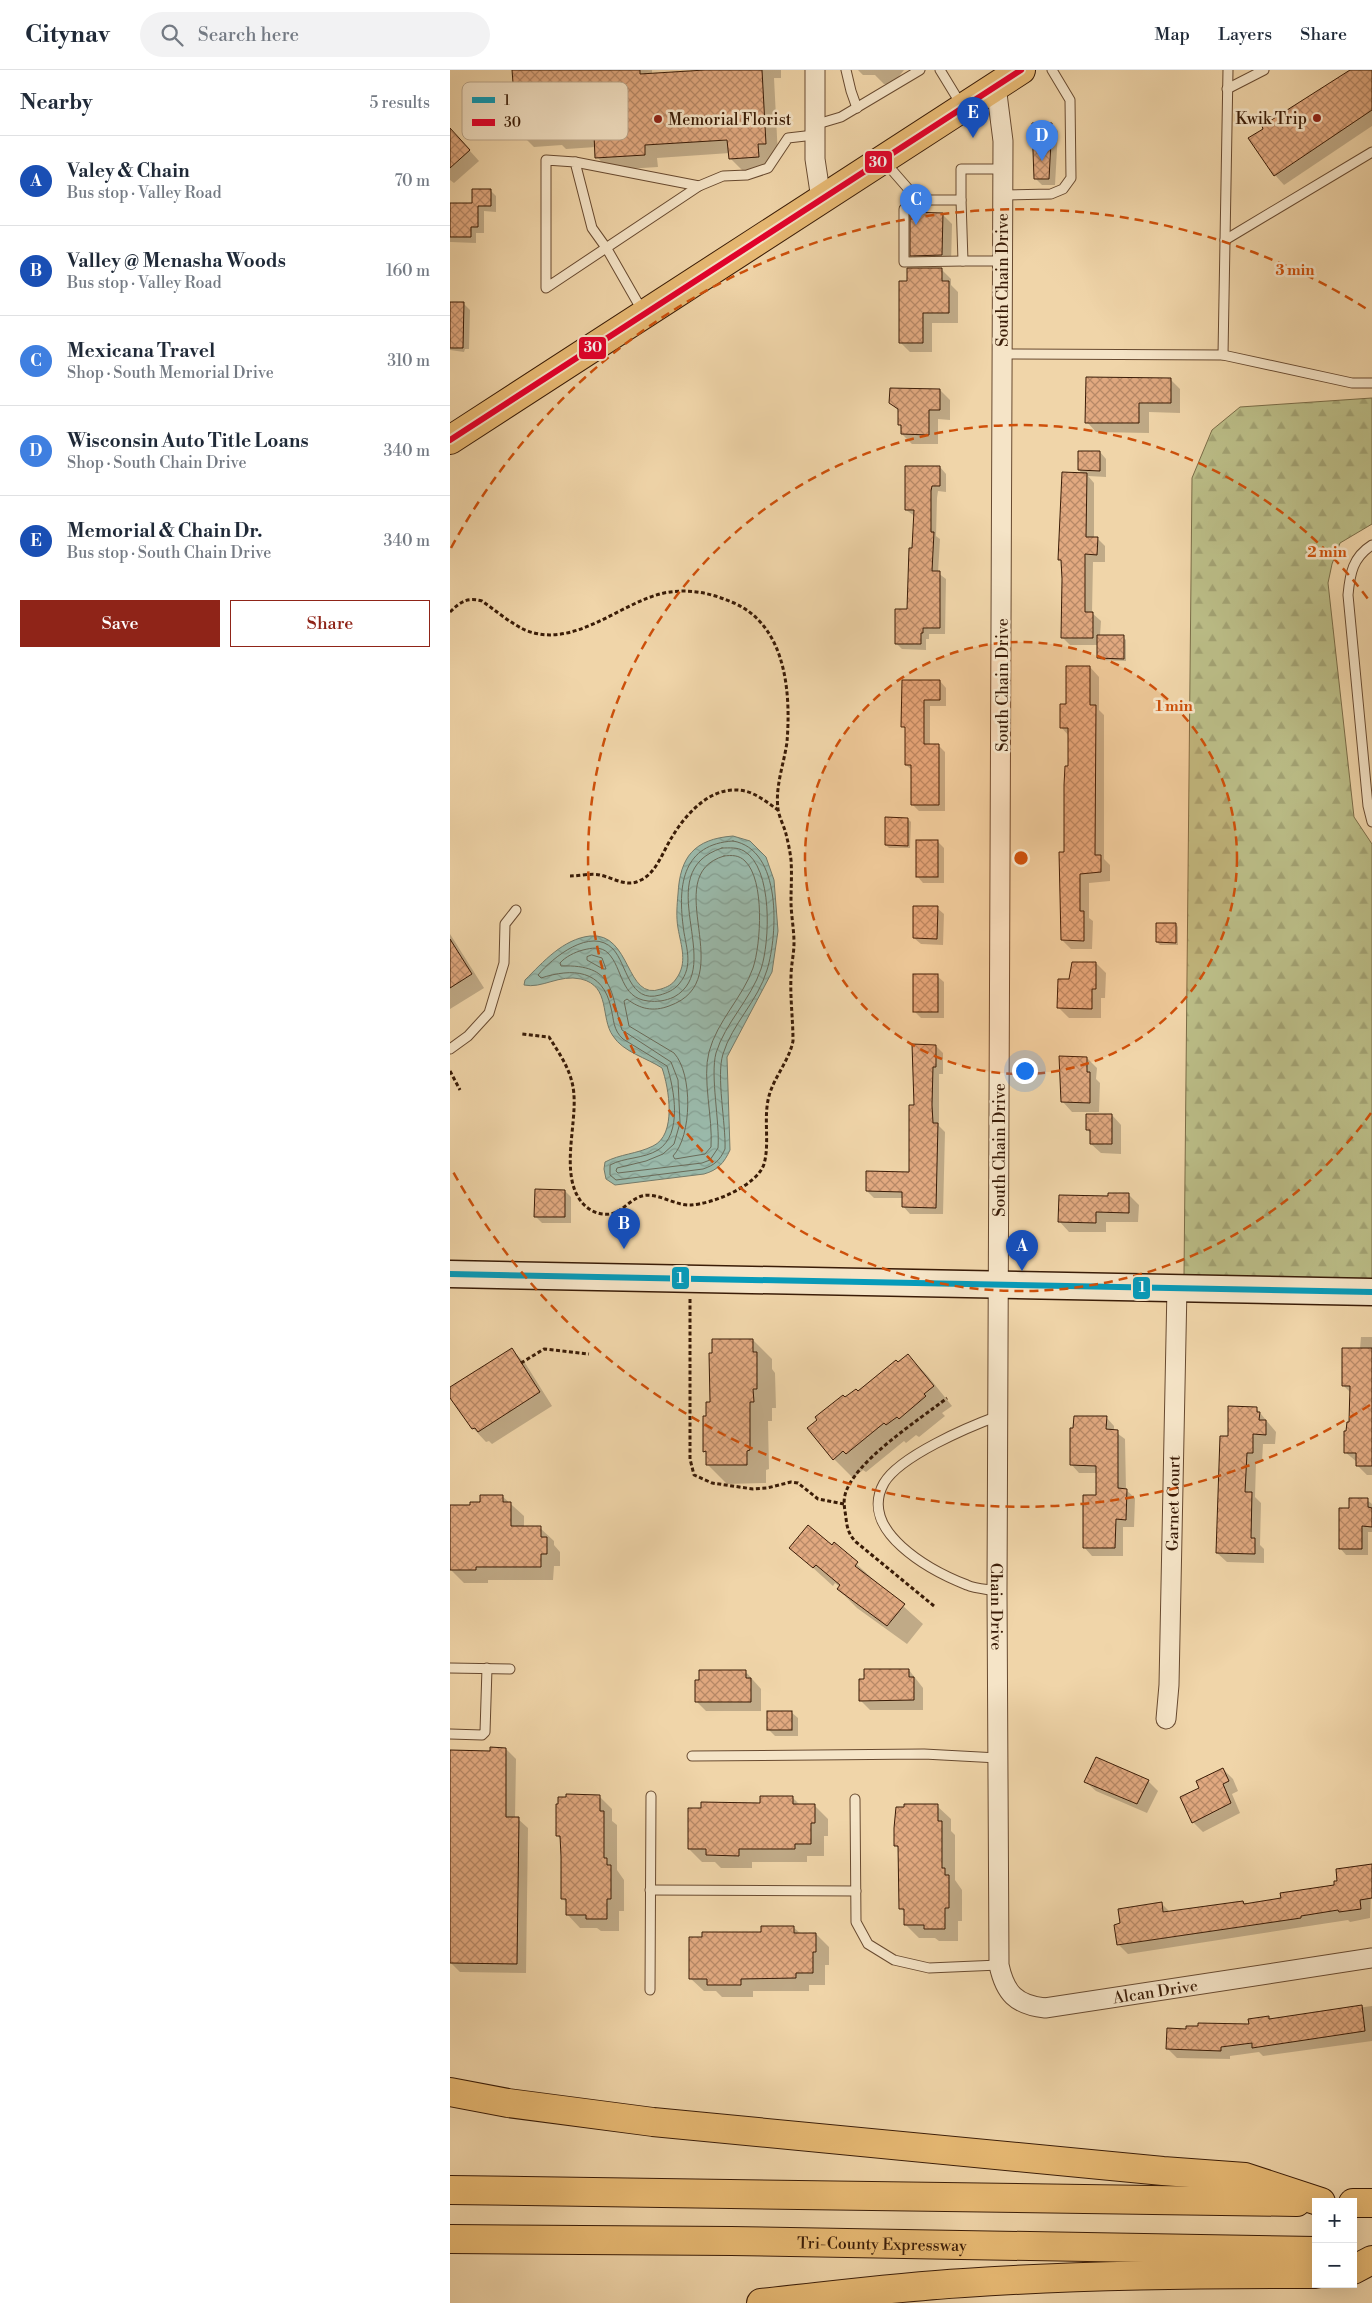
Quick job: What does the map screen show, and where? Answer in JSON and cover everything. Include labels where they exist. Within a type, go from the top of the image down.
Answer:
[{"type":"main road","points":[[450,440],[1021,70]]},
{"type":"main road","points":[[450,2092],[508,2104],[653,2122],[1163,2171],[1245,2176],[1312,2199]]},
{"type":"main road","points":[[450,2190],[1312,2202]]},
{"type":"main road","points":[[1357,2203],[1372,2203]]},
{"type":"main road","name":"Tri-County Expressway","points":[[450,2240],[751,2242],[1312,2251]]},
{"type":"main road","points":[[1357,2252],[1372,2252]]},
{"type":"main road","points":[[1357,2268],[1372,2260]]},
{"type":"main road","points":[[761,2303],[928,2286],[1041,2278],[1312,2274]]},
{"type":"street","points":[[816,70],[815,159],[821,199]]},
{"type":"street","name":"South Chain Drive","points":[[996,86],[1003,141],[1001,354],[1002,794],[998,1284]]},
{"type":"street","points":[[450,1274],[1372,1292]]},
{"type":"street","name":"Chain Drive","points":[[998,1284],[999,1928]]},
{"type":"street","name":"Garnet Court","points":[[1166,1719],[1169,1677],[1177,1287]]},
{"type":"street","name":"Alcan Drive","points":[[999,1928],[1002,1980],[1009,1992],[1025,2004],[1045,2008],[1372,1958]]},
{"type":"lane","points":[[846,70],[850,91],[857,108]]},
{"type":"lane","points":[[699,186],[575,162],[546,160],[546,288],[699,186],[723,176],[758,172],[768,168],[788,138],[814,130],[841,117],[920,70]]},
{"type":"lane","points":[[940,70],[962,107]]},
{"type":"lane","points":[[1002,195],[1051,194],[1063,189],[1071,178],[1070,100],[1052,70]]},
{"type":"lane","points":[[1223,355],[1228,70]]},
{"type":"lane","points":[[1227,89],[1264,70]]},
{"type":"lane","points":[[1225,240],[1372,152]]},
{"type":"lane","points":[[882,159],[918,200]]},
{"type":"lane","points":[[575,162],[592,228],[607,249],[645,314]]},
{"type":"lane","points":[[962,261],[961,169],[1002,170]]},
{"type":"lane","points":[[961,200],[918,200],[904,209],[904,262],[1002,261]]},
{"type":"lane","points":[[1001,354],[1223,355],[1352,383],[1372,383]]},
{"type":"lane","points":[[1372,545],[1358,557],[1351,568],[1348,594],[1368,806],[1372,822]]},
{"type":"lane","points":[[450,1049],[468,1036],[489,1013],[504,963],[505,924],[516,910]]},
{"type":"lane","points":[[997,1591],[969,1586],[941,1574],[916,1557],[889,1536],[880,1520],[876,1502],[884,1482],[903,1465],[944,1438],[998,1416]]},
{"type":"lane","points":[[450,1668],[510,1669]]},
{"type":"lane","points":[[450,1734],[482,1735],[485,1732],[487,1668]]},
{"type":"lane","points":[[692,1756],[924,1754],[998,1758]]},
{"type":"lane","points":[[650,1990],[651,1796]]},
{"type":"lane","points":[[855,1799],[856,1922],[868,1944],[894,1960],[929,1968],[1000,1966]]},
{"type":"lane","points":[[650,1890],[856,1891]]},
{"type":"path","points":[[450,612],[459,602],[466,599],[475,599],[482,601],[524,629],[548,634],[575,631],[644,599],[675,591],[697,592],[737,604],[751,613],[772,638],[779,652],[784,676],[788,714],[787,741],[778,787],[778,810],[786,834],[791,862],[794,944],[790,977],[793,1041],[791,1051],[771,1090],[767,1104],[764,1164],[752,1181],[730,1194],[692,1205],[647,1196],[639,1197],[618,1212],[608,1214],[592,1211],[582,1202],[575,1191],[572,1177],[571,1146],[574,1095],[568,1067],[549,1037],[522,1034]]},
{"type":"path","points":[[570,876],[600,875],[626,883],[642,880],[654,868],[680,824],[706,798],[718,792],[732,790],[754,794],[778,810]]},
{"type":"path","points":[[450,1070],[460,1090]]},
{"type":"path","points":[[690,1278],[690,1459],[694,1475],[712,1483],[753,1489],[767,1488],[791,1482],[798,1483],[818,1499],[844,1504]]},
{"type":"path","points":[[521,1363],[544,1349],[589,1354]]},
{"type":"path","points":[[934,1606],[850,1536],[844,1504],[849,1485],[861,1468],[946,1398]]},
{"type":"green space","points":[[1372,398],[1372,524],[1340,543],[1332,564],[1328,583],[1354,817],[1372,844],[1372,1280],[1184,1276],[1192,478],[1212,430],[1240,407]]},
{"type":"water","points":[[733,836],[750,841],[766,857],[774,880],[778,931],[772,972],[727,1057],[730,1150],[720,1165],[704,1174],[615,1185],[606,1179],[605,1162],[653,1146],[661,1140],[666,1132],[669,1099],[662,1068],[629,1051],[617,1042],[609,1029],[601,995],[597,988],[590,983],[581,979],[565,978],[531,986],[524,985],[525,980],[562,946],[590,936],[604,938],[614,944],[641,986],[649,990],[667,987],[680,973],[683,961],[678,928],[677,902],[679,881],[686,860],[692,852],[708,841]]},
{"type":"building","name":"Memorial Florist","points":[[512,70],[640,70],[640,74],[705,70],[762,70],[766,144],[758,144],[759,157],[729,159],[727,140],[645,145],[645,155],[595,158],[594,140],[628,140],[628,82],[513,82]]},
{"type":"building","name":"Kwik Trip","points":[[1350,70],[1372,70],[1372,110],[1274,176],[1248,138],[1263,129],[1262,126]]},
{"type":"building","points":[[1032,123],[1052,123],[1049,179],[1034,179]]},
{"type":"building","points":[[450,128],[470,150],[450,168]]},
{"type":"building","points":[[472,189],[491,189],[491,206],[478,206],[478,227],[471,227],[471,237],[450,237],[450,203],[472,203]]},
{"type":"building","points":[[910,212],[943,213],[942,255],[910,256]]},
{"type":"building","points":[[907,268],[942,268],[942,281],[949,281],[949,313],[923,313],[923,343],[899,343],[899,281],[907,281]]},
{"type":"building","points":[[450,302],[464,302],[463,348],[450,348]]},
{"type":"building","points":[[1086,377],[1171,378],[1171,403],[1139,403],[1139,423],[1085,423]]},
{"type":"building","points":[[890,388],[940,389],[940,410],[929,410],[929,435],[901,434],[901,425],[898,425],[898,409],[889,403]]},
{"type":"building","points":[[1078,451],[1100,451],[1100,471],[1078,470]]},
{"type":"building","points":[[905,466],[940,466],[940,486],[932,486],[931,491],[931,532],[934,532],[932,571],[940,571],[940,628],[923,628],[921,644],[895,644],[895,609],[907,609],[909,548],[912,548],[914,510],[905,510]]},
{"type":"building","points":[[1062,472],[1087,473],[1086,537],[1098,537],[1097,555],[1085,554],[1085,612],[1093,612],[1093,638],[1061,638],[1062,579],[1061,560],[1058,560]]},
{"type":"building","points":[[1097,635],[1124,635],[1124,659],[1097,658]]},
{"type":"building","points":[[1066,666],[1090,666],[1090,705],[1096,705],[1095,855],[1101,855],[1101,872],[1080,874],[1080,911],[1084,911],[1084,941],[1061,940],[1059,852],[1064,852],[1064,785],[1065,766],[1068,766],[1068,728],[1060,728],[1060,704],[1066,704]]},
{"type":"building","points":[[902,680],[940,680],[940,700],[924,700],[924,744],[939,744],[939,805],[911,805],[911,765],[905,765],[905,727],[901,727]]},
{"type":"building","points":[[885,817],[908,818],[908,846],[885,845]]},
{"type":"building","points":[[916,840],[938,840],[938,877],[916,877]]},
{"type":"building","points":[[913,906],[938,906],[937,939],[913,938]]},
{"type":"building","points":[[1156,923],[1176,923],[1176,943],[1156,942]]},
{"type":"building","points":[[450,939],[472,974],[450,988]]},
{"type":"building","points":[[1072,962],[1096,962],[1096,989],[1092,989],[1092,1009],[1057,1008],[1058,979],[1069,979]]},
{"type":"building","points":[[913,974],[938,974],[938,1012],[913,1012]]},
{"type":"building","points":[[912,1044],[936,1045],[936,1067],[933,1067],[932,1105],[933,1123],[938,1123],[936,1208],[902,1207],[902,1192],[866,1191],[866,1171],[909,1172],[909,1105],[914,1105]]},
{"type":"building","points":[[1059,1056],[1087,1057],[1087,1072],[1090,1072],[1090,1103],[1061,1102]]},
{"type":"building","points":[[1086,1114],[1112,1114],[1112,1144],[1090,1144],[1090,1130],[1086,1130]]},
{"type":"building","points":[[535,1189],[565,1190],[565,1217],[534,1217]]},
{"type":"building","points":[[1108,1193],[1129,1193],[1129,1213],[1096,1212],[1096,1223],[1058,1222],[1059,1195],[1108,1196]]},
{"type":"building","points":[[712,1339],[753,1339],[753,1352],[757,1352],[757,1389],[753,1389],[754,1402],[750,1402],[750,1450],[747,1451],[747,1465],[706,1465],[706,1451],[703,1452],[703,1416],[706,1416],[706,1402],[710,1402],[709,1353],[712,1353]]},
{"type":"building","points":[[512,1348],[540,1392],[478,1432],[475,1428],[472,1429],[450,1398],[450,1387]]},
{"type":"building","points":[[1342,1348],[1372,1348],[1372,1466],[1356,1466],[1356,1453],[1344,1453],[1344,1431],[1346,1431],[1347,1422],[1349,1422],[1350,1386],[1342,1386]]},
{"type":"building","points":[[908,1354],[934,1386],[924,1394],[926,1396],[899,1419],[897,1417],[886,1425],[884,1423],[846,1454],[843,1451],[833,1460],[807,1428],[817,1420],[815,1417],[843,1395],[845,1397],[856,1389],[858,1391],[896,1360],[898,1362]]},
{"type":"building","points":[[1228,1406],[1257,1407],[1257,1412],[1260,1412],[1259,1420],[1266,1420],[1266,1435],[1253,1434],[1253,1453],[1247,1453],[1245,1492],[1252,1492],[1251,1538],[1255,1538],[1255,1554],[1216,1553],[1220,1436],[1228,1436]]},
{"type":"building","points":[[1074,1416],[1107,1416],[1106,1429],[1118,1430],[1118,1488],[1127,1489],[1126,1520],[1116,1519],[1115,1548],[1083,1548],[1083,1495],[1096,1495],[1096,1466],[1070,1465],[1070,1428],[1073,1428]]},
{"type":"building","points":[[480,1495],[503,1495],[503,1502],[511,1502],[511,1526],[541,1526],[541,1537],[547,1537],[547,1554],[541,1554],[541,1567],[476,1567],[476,1570],[450,1570],[450,1505],[470,1505],[470,1502],[480,1502]]},
{"type":"building","points":[[1349,1498],[1368,1498],[1368,1507],[1372,1508],[1372,1527],[1362,1526],[1362,1549],[1339,1549],[1339,1508],[1349,1508]]},
{"type":"building","points":[[808,1525],[832,1545],[834,1542],[858,1562],[855,1566],[905,1604],[887,1626],[837,1589],[840,1585],[816,1565],[813,1568],[789,1548]]},
{"type":"building","points":[[864,1669],[909,1669],[909,1677],[914,1677],[914,1700],[859,1701],[859,1679],[864,1679]]},
{"type":"building","points":[[699,1670],[746,1670],[746,1678],[751,1678],[751,1702],[695,1702],[695,1680],[699,1680]]},
{"type":"building","points":[[767,1711],[792,1711],[792,1730],[767,1730]]},
{"type":"building","points":[[490,1747],[506,1748],[506,1817],[519,1817],[517,1964],[450,1963],[450,1750],[490,1751]]},
{"type":"building","points":[[1096,1757],[1149,1780],[1137,1804],[1084,1782]]},
{"type":"building","points":[[1223,1768],[1229,1781],[1223,1784],[1231,1803],[1192,1823],[1180,1797],[1199,1788],[1196,1781]]},
{"type":"building","points":[[566,1794],[600,1795],[600,1811],[604,1811],[604,1858],[607,1858],[607,1865],[611,1865],[611,1899],[607,1899],[607,1919],[586,1919],[586,1915],[566,1915],[566,1899],[561,1899],[560,1836],[556,1836],[556,1804],[558,1804],[558,1797],[566,1797]]},
{"type":"building","points":[[760,1796],[793,1796],[793,1804],[815,1804],[815,1823],[811,1823],[811,1844],[795,1844],[795,1849],[739,1849],[739,1856],[706,1855],[706,1849],[688,1849],[688,1808],[701,1808],[701,1802],[760,1803]]},
{"type":"building","points":[[904,1804],[938,1804],[938,1821],[942,1821],[942,1868],[945,1868],[945,1875],[949,1875],[949,1908],[945,1908],[945,1929],[924,1929],[924,1925],[904,1925],[904,1909],[899,1909],[898,1846],[894,1846],[894,1828],[896,1807],[904,1807]]},
{"type":"building","points":[[1372,1864],[1372,1898],[1360,1900],[1361,1909],[1339,1912],[1338,1910],[1301,1916],[1301,1918],[1117,1945],[1114,1925],[1120,1923],[1118,1909],[1162,1902],[1163,1912],[1243,1901],[1244,1904],[1281,1898],[1280,1893],[1334,1885],[1334,1881],[1337,1881],[1336,1869]]},
{"type":"building","points":[[761,1926],[794,1926],[794,1933],[816,1933],[816,1952],[813,1952],[813,1973],[796,1973],[796,1978],[741,1979],[741,1985],[707,1985],[707,1979],[689,1979],[689,1937],[702,1937],[702,1932],[761,1932]]},
{"type":"building","points":[[1362,2005],[1365,2031],[1252,2048],[1252,2043],[1221,2047],[1221,2051],[1166,2049],[1167,2028],[1186,2029],[1186,2026],[1198,2026],[1198,2023],[1249,2024],[1248,2019],[1269,2016],[1269,2019]]},
{"type":"transit line","name":"30","points":[[450,440],[1021,70]]},
{"type":"transit line","name":"1","points":[[450,1274],[1372,1292]]},
{"type":"place","name":"Kwik Trip","points":[[1317,118]]},
{"type":"place","name":"Memorial Florist","points":[[658,119]]},
{"type":"place","name":"Memorial & Chain Dr.","points":[[973,138]]},
{"type":"place","name":"Wisconsin Auto Title Loans","points":[[1042,161]]},
{"type":"place","name":"Mexicana Travel","points":[[916,225]]},
{"type":"place","name":"Valley @ Menasha Woods","points":[[624,1249]]},
{"type":"place","name":"Valey & Chain","points":[[1022,1271]]}]
